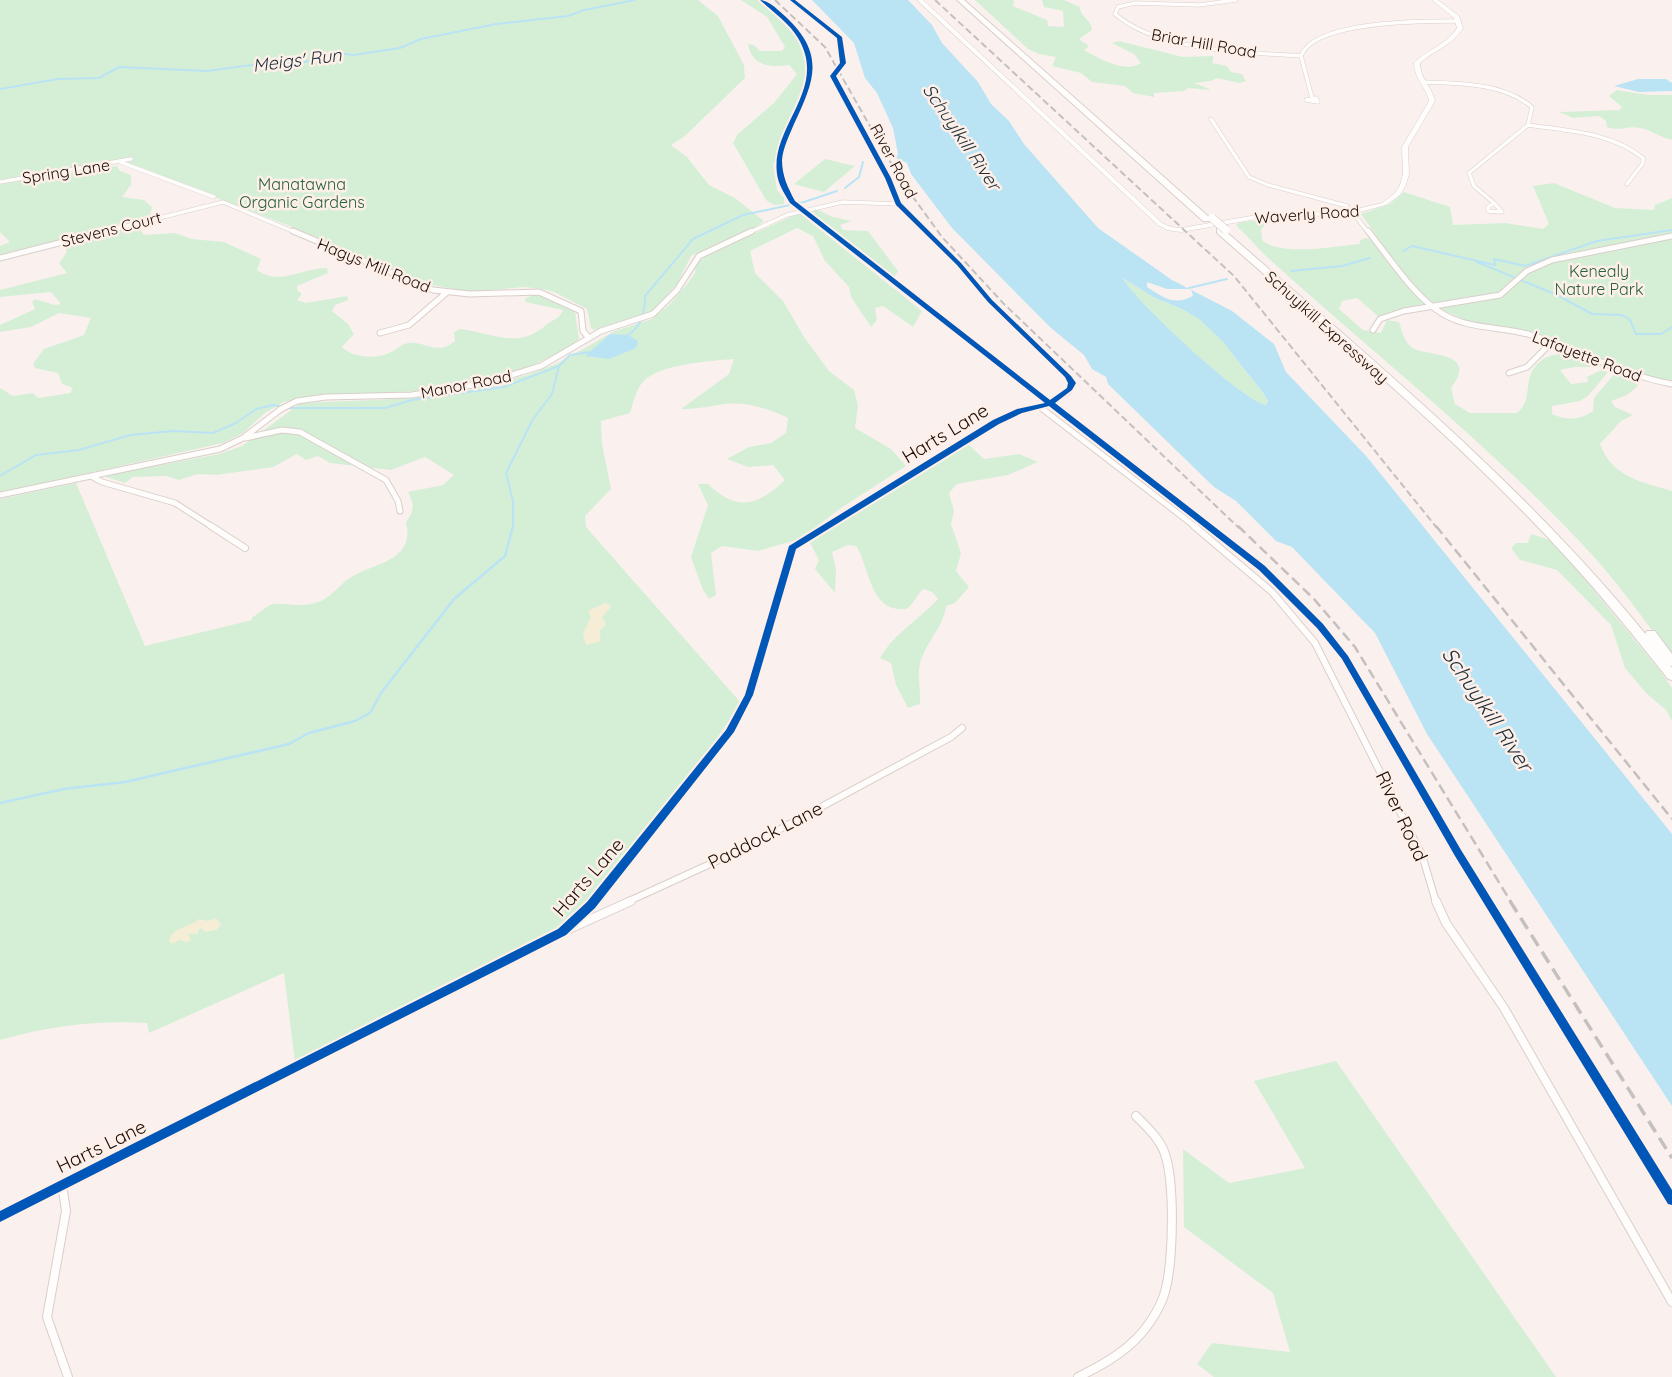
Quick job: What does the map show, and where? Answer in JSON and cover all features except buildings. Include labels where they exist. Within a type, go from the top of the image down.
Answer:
[{"type":"highway","name":"Schuylkill Expressway","points":[[960,0],[1209,218]]},
{"type":"highway","name":"Schuylkill Expressway","points":[[966,0],[1262,266],[1496,469],[1549,520],[1624,601],[1672,662]]},
{"type":"highway","name":"Schuylkill Expressway","points":[[1288,288],[1533,514],[1607,594],[1672,676]]},
{"type":"street","name":"River Road","points":[[792,0],[838,36],[843,61],[833,76],[888,178],[898,204],[959,264],[990,301],[1066,373],[1072,386]]},
{"type":"street","name":"Waverly Road","points":[[920,0],[1160,224],[1169,229],[1181,230],[1257,217],[1352,212],[1384,204],[1401,190],[1406,174],[1405,147],[1432,101],[1431,94],[1417,72],[1417,63],[1424,56],[1453,40],[1459,31],[1459,21]]},
{"type":"street","points":[[1117,0],[1125,4]]},
{"type":"street","name":"Briar Hill Road","points":[[1236,0],[1199,5],[1125,4],[1116,9],[1116,17],[1127,26],[1149,34],[1229,50],[1301,56]]},
{"type":"street","points":[[1435,0],[1459,21]]},
{"type":"street","points":[[1311,98],[1301,56],[1304,47],[1311,41],[1333,33],[1434,21],[1459,21]]},
{"type":"street","points":[[1423,82],[1496,90],[1519,97],[1532,107],[1528,125],[1469,173],[1471,183],[1494,203]]},
{"type":"street","name":"Lafayette Road","points":[[1212,119],[1249,177],[1268,185],[1337,202],[1352,212],[1430,306],[1462,323],[1529,334],[1640,378],[1672,384]]},
{"type":"street","points":[[1528,125],[1604,138],[1635,150],[1643,158],[1643,163],[1627,184]]},
{"type":"street","name":"Spring Lane","points":[[0,182],[131,159]]},
{"type":"street","points":[[120,162],[214,197]]},
{"type":"street","name":"Stevens Court","points":[[0,258],[223,202]]},
{"type":"street","name":"Hagys Mill Road","points":[[223,202],[421,287],[446,293],[482,294],[523,290],[546,294],[580,311],[583,331],[589,338]]},
{"type":"street","name":"Manor Road","points":[[0,495],[205,453],[243,438],[283,407],[310,398],[404,396],[485,383],[550,363],[589,338],[659,309],[677,290],[699,256],[791,213],[839,203],[898,204]]},
{"type":"street","points":[[1373,330],[1377,321],[1384,318],[1430,306],[1492,298],[1503,294],[1530,269],[1552,260],[1672,236]]},
{"type":"street","points":[[380,333],[409,325],[446,293]]},
{"type":"street","points":[[1509,373],[1527,367],[1552,342]]},
{"type":"street","name":"Harts Lane","points":[[0,1217],[562,932],[591,905],[730,732],[749,695],[792,548],[996,422],[1020,411],[1045,405],[1068,393],[1072,386]]},
{"type":"street","name":"River Road","points":[[1045,405],[1224,549],[1272,592],[1315,643],[1422,855],[1436,902],[1446,923],[1504,1008],[1672,1302]]},
{"type":"street","points":[[243,438],[282,430],[300,432],[386,480],[398,500],[400,511]]},
{"type":"street","points":[[91,476],[102,482],[175,503],[245,548]]},
{"type":"street","name":"Paddock Lane","points":[[562,932],[745,848],[939,744],[962,728]]},
{"type":"street","points":[[1078,1377],[1110,1362],[1136,1338],[1156,1314],[1166,1288],[1166,1157],[1156,1136],[1136,1116]]},
{"type":"street","points":[[62,1184],[65,1221],[47,1317],[68,1377]]},
{"type":"green space","name":"Manatawna Organic Gardens","points":[[0,0],[698,0],[718,16],[744,65],[745,78],[685,136],[671,145],[687,157],[709,185],[735,198],[764,221],[754,229],[691,256],[677,284],[652,311],[594,330],[591,328],[587,309],[554,292],[524,287],[469,292],[422,283],[295,228],[120,161],[0,181]]},
{"type":"green space","points":[[741,0],[758,0],[784,21],[802,45],[807,61],[804,87],[773,165],[777,190],[784,198],[784,204],[774,205],[766,200],[733,143],[738,134],[774,103],[797,74],[789,65],[762,64],[753,57],[748,44],[754,45],[760,51],[782,51],[785,47],[767,17]]},
{"type":"green space","points":[[975,0],[1014,0],[1013,6],[1047,20],[1048,26],[1064,27],[1063,11],[1044,7],[1042,0],[1064,0],[1080,7],[1090,24],[1092,30],[1079,39],[1089,46],[1084,50],[1104,61],[1128,67],[1141,63],[1134,54],[1112,43],[1119,41],[1183,57],[1212,56],[1212,63],[1227,66],[1231,72],[1242,74],[1246,81],[1239,83],[1217,78],[1194,83],[1212,90],[1188,88],[1184,91],[1154,93],[1154,97],[1133,93],[1125,86],[1092,82],[1081,73],[1052,66],[1056,57],[1028,49]]},
{"type":"green space","points":[[1617,90],[1648,95],[1672,95],[1672,140],[1640,128],[1607,127],[1606,121],[1599,116],[1573,118],[1559,112],[1620,110],[1622,107],[1609,96]]},
{"type":"green space","points":[[825,159],[855,166],[824,192],[794,184]]},
{"type":"green space","points":[[117,166],[120,171],[131,175],[131,185],[122,197],[144,200],[152,207],[150,217],[0,255],[0,246],[10,242],[0,232],[0,184]]},
{"type":"green space","name":"Kenealy Nature Park","points":[[1554,183],[1615,208],[1654,210],[1655,205],[1672,198],[1672,382],[1614,367],[1541,335],[1469,322],[1441,309],[1416,306],[1379,317],[1357,298],[1342,301],[1339,309],[1363,330],[1381,333],[1387,320],[1399,322],[1410,346],[1454,360],[1459,366],[1458,375],[1451,388],[1455,404],[1470,413],[1517,413],[1525,401],[1535,367],[1542,360],[1561,354],[1582,357],[1601,367],[1560,370],[1571,384],[1588,382],[1587,377],[1601,370],[1608,372],[1588,396],[1580,401],[1552,406],[1552,414],[1573,418],[1593,411],[1594,398],[1614,374],[1637,381],[1638,386],[1627,395],[1611,401],[1615,407],[1633,415],[1621,421],[1600,444],[1605,455],[1620,471],[1639,481],[1672,491],[1672,657],[1606,571],[1545,506],[1467,433],[1267,257],[1236,225],[1241,222],[1296,217],[1268,223],[1261,229],[1262,240],[1282,248],[1309,249],[1360,244],[1360,240],[1366,238],[1381,242],[1361,214],[1390,204],[1404,192],[1450,207],[1453,225],[1505,223],[1543,229],[1549,224],[1533,186]]},
{"type":"green space","points":[[818,210],[852,221],[840,225],[843,230],[868,231],[898,271],[895,276],[891,277],[806,211]]},
{"type":"green space","points":[[799,213],[922,311],[913,327],[883,306],[875,308],[877,320],[871,327],[851,297],[849,287],[825,261],[813,236],[797,228],[750,251],[755,273],[783,301],[804,337],[829,371],[854,390],[858,406],[855,428],[891,449],[906,466],[841,508],[800,539],[758,551],[722,546],[711,553],[716,595],[709,599],[691,557],[708,505],[698,484],[708,484],[728,499],[738,502],[766,496],[785,480],[773,465],[748,467],[727,459],[749,447],[771,443],[786,433],[788,418],[746,404],[681,409],[729,374],[734,359],[686,364],[660,371],[641,385],[630,413],[601,421],[602,444],[611,489],[585,516],[586,527],[741,703],[703,759],[602,884],[558,929],[447,983],[295,1063],[284,973],[149,1033],[147,1023],[110,1022],[55,1028],[0,1040],[0,499],[76,483],[145,646],[252,620],[252,617],[270,605],[305,605],[318,602],[348,579],[398,554],[404,546],[407,536],[406,522],[413,508],[408,492],[443,485],[454,475],[425,457],[391,470],[330,463],[318,456],[306,460],[297,454],[273,467],[216,475],[198,474],[179,480],[166,476],[133,477],[125,483],[103,476],[219,454],[242,446],[301,403],[394,399],[461,392],[527,375],[558,363],[615,331],[652,319],[669,305],[688,283],[695,273],[696,263],[713,252]]},
{"type":"green space","points":[[132,227],[139,228],[144,235],[175,233],[192,239],[224,242],[261,259],[257,270],[274,277],[327,268],[328,273],[297,286],[297,290],[302,294],[297,300],[306,303],[347,296],[348,300],[335,305],[332,311],[348,324],[354,334],[342,347],[358,355],[384,355],[408,343],[442,347],[455,341],[454,332],[460,329],[505,338],[526,337],[558,318],[563,310],[525,302],[526,298],[536,294],[575,312],[579,339],[573,345],[528,368],[478,381],[420,391],[304,397],[284,402],[265,413],[243,433],[223,443],[0,493],[0,388],[13,396],[33,393],[38,398],[70,393],[73,388],[62,384],[58,373],[35,368],[33,364],[44,349],[84,335],[91,318],[59,313],[31,327],[0,332],[0,325],[35,309],[32,302],[35,299],[55,305],[61,304],[51,292],[0,297],[0,290],[67,273],[59,263],[67,252],[64,244]]},
{"type":"green space","points":[[1123,278],[1153,297],[1199,319],[1223,342],[1264,394],[1268,401],[1266,405],[1235,387],[1189,349],[1146,307]]},
{"type":"green space","points":[[968,444],[984,459],[1019,454],[1038,462],[1008,475],[957,484],[949,493],[954,511],[951,524],[961,553],[956,571],[969,587],[955,603],[946,606],[942,621],[920,664],[920,704],[908,708],[896,685],[891,663],[880,658],[892,641],[938,599],[932,592],[923,589],[907,609],[888,606],[875,593],[856,546],[848,545],[832,552],[836,569],[835,593],[815,569],[819,560],[808,539]]},
{"type":"green space","points":[[1531,534],[1553,541],[1661,672],[1672,688],[1672,721],[1666,710],[1646,693],[1625,668],[1611,625],[1557,570],[1520,560],[1511,548],[1516,543],[1528,543]]},
{"type":"green space","points":[[1336,1061],[1556,1377],[1214,1377],[1197,1364],[1212,1343],[1290,1352],[1273,1293],[1184,1227],[1183,1149],[1229,1183],[1305,1168],[1254,1081]]},
{"type":"sand","points":[[605,603],[612,606],[602,617],[606,624],[599,631],[601,641],[586,645],[583,634],[591,616],[588,611]]},
{"type":"sand","points":[[216,918],[221,925],[216,930],[206,932],[200,928],[197,934],[188,934],[191,939],[188,942],[179,940],[172,944],[169,941],[177,930],[199,919],[208,921]]},
{"type":"water","name":"Schuylkill River","points":[[812,0],[908,0],[978,82],[991,104],[1009,121],[1024,144],[1098,228],[1189,289],[1167,289],[1147,282],[1147,287],[1175,300],[1193,296],[1191,290],[1232,311],[1274,344],[1286,372],[1367,457],[1672,834],[1672,1106],[1427,734],[1375,633],[1292,547],[1276,541],[1236,501],[1214,487],[1108,384],[1106,377],[1092,369],[1084,355],[1051,328],[952,228],[911,174],[907,163],[896,158],[898,154],[893,128],[877,93],[865,78],[854,43]],"holes":[[[1123,278],[1153,297],[1199,319],[1223,342],[1264,394],[1268,401],[1266,405],[1236,387],[1190,349],[1146,307]]]},
{"type":"water","points":[[1638,79],[1666,79],[1672,83],[1672,91],[1639,92],[1614,86]]},
{"type":"water","points":[[610,334],[628,335],[638,341],[636,348],[609,359],[585,356]]},
{"type":"waterway","name":"Meigs' Run","points":[[0,89],[58,79],[99,78],[119,67],[207,71],[283,61],[297,64],[338,53],[353,55],[400,48],[421,39],[496,24],[568,16],[584,10],[635,0]]},
{"type":"waterway","points":[[845,188],[859,177],[863,162]]},
{"type":"waterway","points":[[628,335],[642,318],[645,296],[693,239],[743,215],[804,202],[837,191]]},
{"type":"waterway","points":[[1403,251],[1412,246],[1495,265],[1494,259],[1525,266],[1597,241],[1672,230]]},
{"type":"waterway","points":[[1291,271],[1342,266],[1370,258]]},
{"type":"waterway","points":[[1477,262],[1557,295],[1592,314],[1622,315],[1630,320],[1636,334],[1661,334],[1672,327]]},
{"type":"waterway","points":[[1189,288],[1227,279]]},
{"type":"waterway","points":[[559,366],[570,355],[590,352]]},
{"type":"waterway","points":[[288,408],[385,408],[412,400],[504,387],[559,366]]},
{"type":"waterway","points":[[513,526],[513,501],[506,473],[533,419],[552,394],[559,366]]},
{"type":"waterway","points":[[0,476],[36,455],[79,450],[130,435],[173,431],[213,433],[236,423],[256,409],[273,405],[282,407]]},
{"type":"waterway","points":[[0,803],[64,789],[125,782],[289,744],[309,733],[355,721],[370,713],[381,693],[454,599],[505,556],[513,526]]},
{"type":"railway","points":[[775,0],[825,47],[900,179],[942,237],[1004,304],[1239,528]]},
{"type":"railway","points":[[935,0],[1234,276],[1437,528]]},
{"type":"railway","points":[[1238,526],[1314,599],[1355,647],[1511,902]]},
{"type":"railway","points":[[1436,526],[1672,819]]},
{"type":"railway","points":[[1510,901],[1672,1158]]},
{"type":"cycle path","points":[[762,0],[794,30],[803,42],[810,63],[809,83],[785,139],[780,159],[781,180],[792,202],[1262,568],[1320,626],[1345,658],[1458,853],[1672,1200]]},
{"type":"cycle path","points":[[0,1217],[562,932],[591,905],[730,732],[749,695],[792,548],[996,422],[1020,411],[1049,404],[1070,389],[1072,383],[1068,376],[990,301],[959,264],[898,204],[888,178],[833,76],[843,63],[839,37],[792,0]]}]
